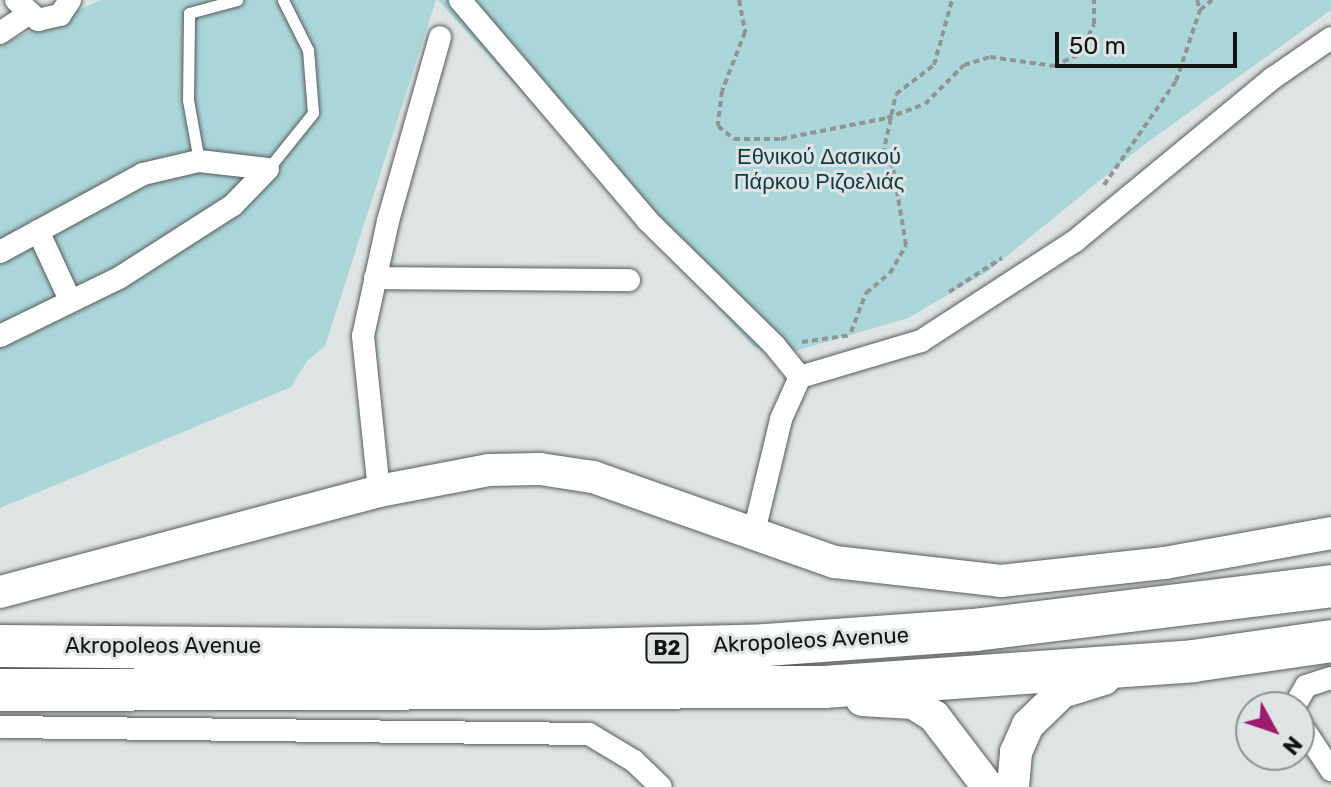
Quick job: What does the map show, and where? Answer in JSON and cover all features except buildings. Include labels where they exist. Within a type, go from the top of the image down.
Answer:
[{"type":"highway","name":"Akropoleos Avenue","points":[[0,646],[542,651],[766,645],[974,630],[1331,586]]},
{"type":"highway","name":"Akropoleos Avenue","points":[[0,690],[824,687],[1193,661],[1331,641]]},
{"type":"street","points":[[0,33],[22,8],[49,20],[70,0]]},
{"type":"street","points":[[460,0],[647,220],[775,346],[800,377]]},
{"type":"street","points":[[379,491],[363,336],[375,278],[440,37]]},
{"type":"street","points":[[800,377],[851,364],[934,332],[1075,241],[1273,78],[1331,38]]},
{"type":"street","points":[[0,252],[143,174],[199,161],[268,169]]},
{"type":"street","points":[[0,336],[119,278],[233,205],[268,169]]},
{"type":"street","points":[[38,231],[70,300]]},
{"type":"street","points":[[375,278],[629,280]]},
{"type":"street","points":[[753,536],[781,419],[800,377]]},
{"type":"street","points":[[1,589],[379,491],[489,470],[540,469],[647,493],[753,536],[835,562],[1001,581],[1165,563],[1331,533]]},
{"type":"street","points":[[1013,787],[1016,752],[1028,725],[1062,692],[1193,661]]},
{"type":"street","points":[[1303,691],[1306,686],[1331,678]]},
{"type":"street","points":[[695,689],[773,700],[913,703],[950,734],[988,787]]},
{"type":"street","points":[[0,727],[589,734],[634,761],[661,787]]},
{"type":"street","points":[[1315,746],[1331,770]]},
{"type":"lane","points":[[199,161],[188,100],[189,13],[237,0]]},
{"type":"lane","points":[[268,169],[313,113],[308,50],[283,0]]},
{"type":"path","points":[[739,0],[745,32],[722,91],[718,126],[734,139],[781,139],[895,115],[925,104],[964,65],[990,57],[1054,66],[1080,54],[1094,24],[1094,0]]},
{"type":"path","points":[[851,332],[866,293],[890,273],[906,245],[893,167],[883,154],[895,115],[896,94],[934,65],[952,0]]},
{"type":"path","points":[[1197,0],[1200,10]]},
{"type":"path","points":[[1098,194],[1176,81],[1200,10],[1212,0]]},
{"type":"path","points":[[936,302],[1013,253]]},
{"type":"path","points":[[775,346],[867,333]]},
{"type":"green space","points":[[101,0],[436,0],[325,346],[307,361],[291,387],[0,508],[0,45]]},
{"type":"green space","name":"Εθνικού Δασικού Πάρκου Ριζοελιάς","points":[[438,0],[1331,0],[1331,10],[1141,147],[987,272],[908,318],[778,356],[754,347]]}]
